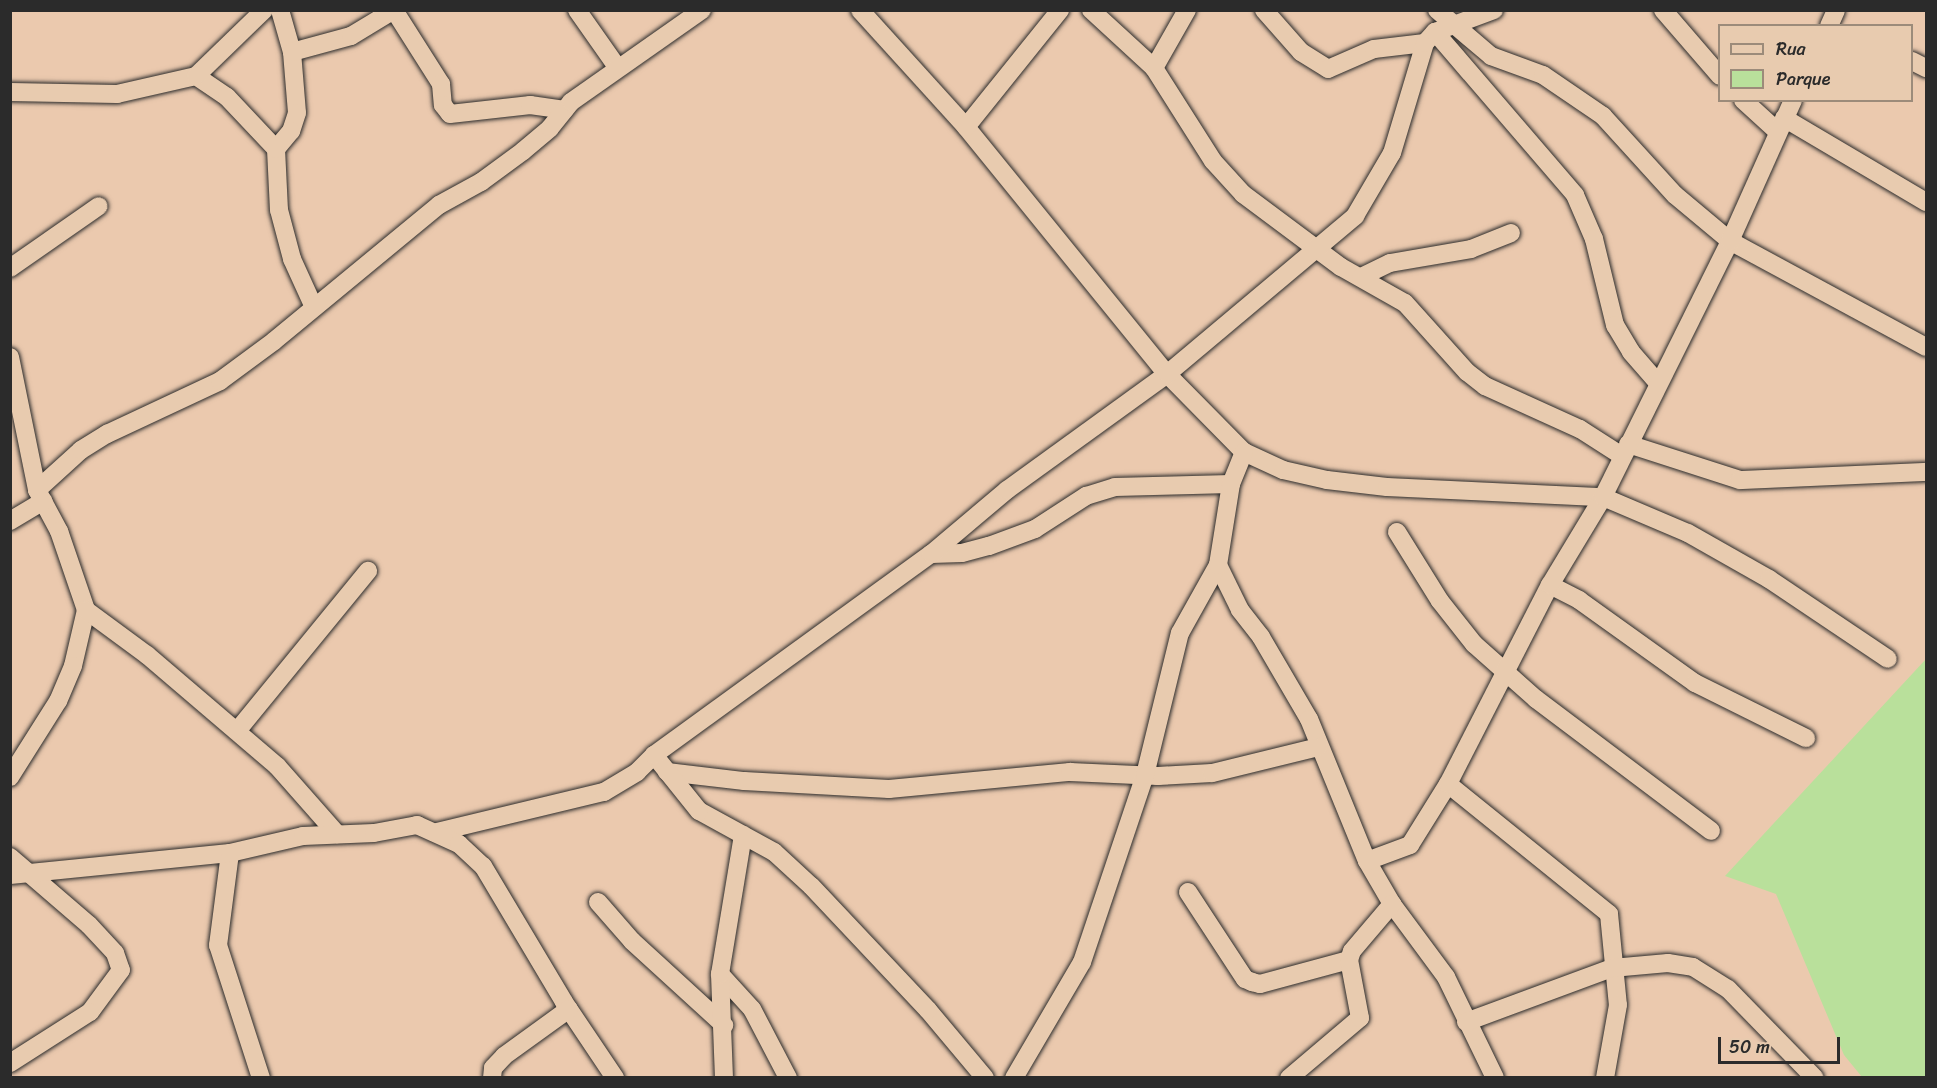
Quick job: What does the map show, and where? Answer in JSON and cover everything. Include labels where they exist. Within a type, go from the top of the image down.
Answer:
[{"type":"street","points":[[10,92],[117,94],[196,76],[264,10]]},
{"type":"street","points":[[276,149],[291,131],[297,113],[292,52],[280,10]]},
{"type":"street","points":[[292,52],[351,36],[394,10],[441,84],[443,105],[450,114],[530,105],[565,110]]},
{"type":"street","points":[[577,10],[616,68]]},
{"type":"street","points":[[10,521],[40,496],[81,450],[107,434],[220,381],[274,341],[313,306],[439,205],[481,182],[523,151],[565,110],[616,68],[702,10]]},
{"type":"street","points":[[860,10],[966,127],[1167,374],[1244,452],[1283,470],[1339,482],[1603,497],[1698,539],[1769,579],[1888,659]]},
{"type":"street","points":[[966,127],[1060,10]]},
{"type":"street","points":[[1091,10],[1154,68],[1213,161],[1243,194],[1317,250],[1405,303],[1467,372],[1485,386],[1625,450],[1740,480],[1926,472]]},
{"type":"street","points":[[1154,68],[1187,10]]},
{"type":"street","points":[[1264,10],[1301,52],[1328,69],[1374,50],[1430,38],[1454,25],[1494,10]]},
{"type":"street","points":[[1437,10],[1491,56],[1544,75],[1603,116],[1675,195],[1730,241],[1926,347]]},
{"type":"street","points":[[1664,10],[1718,75]]},
{"type":"street","points":[[437,832],[604,792],[637,772],[654,754],[931,554],[1007,490],[1167,374],[1355,216],[1379,180],[1392,153],[1430,38]]},
{"type":"street","points":[[1430,38],[1575,195],[1594,239],[1615,325],[1631,352],[1657,382]]},
{"type":"street","points":[[196,76],[227,97],[276,149],[279,210],[292,260],[313,306]]},
{"type":"street","points":[[1746,102],[1781,125],[1926,202]]},
{"type":"street","points":[[1367,861],[1410,845],[1448,784],[1550,585],[1603,497],[1657,382],[1730,241],[1792,102]]},
{"type":"street","points":[[10,268],[99,206]]},
{"type":"street","points":[[1361,277],[1390,263],[1471,249],[1511,233]]},
{"type":"street","points":[[10,357],[16,421],[40,496],[59,531],[86,610],[73,666],[58,701],[10,777]]},
{"type":"street","points":[[1014,1077],[1082,962],[1145,775],[1180,633],[1218,565],[1232,484],[1244,452]]},
{"type":"street","points":[[931,554],[962,553],[989,546],[1035,529],[1086,496],[1115,487],[1232,484]]},
{"type":"street","points":[[1397,532],[1447,610],[1473,644],[1505,673],[1711,831]]},
{"type":"street","points":[[1218,565],[1239,610],[1261,637],[1309,719],[1367,861],[1392,904],[1446,977],[1466,1022],[1495,1077]]},
{"type":"street","points":[[237,731],[368,571]]},
{"type":"street","points":[[1550,585],[1579,600],[1695,682],[1806,738]]},
{"type":"street","points":[[86,610],[147,655],[277,766],[337,834]]},
{"type":"street","points":[[667,772],[744,781],[889,789],[1070,772],[1145,775],[1212,773],[1319,747]]},
{"type":"street","points":[[654,754],[699,811],[774,852],[812,886],[928,1010],[985,1077]]},
{"type":"street","points":[[1448,784],[1609,914],[1611,968],[1618,1005],[1605,1077]]},
{"type":"street","points":[[19,874],[230,853],[303,836],[417,825],[437,832],[459,844],[483,866],[569,1009],[615,1077]]},
{"type":"street","points":[[724,1077],[724,1025],[720,974],[743,835]]},
{"type":"street","points":[[230,853],[218,945],[261,1077]]},
{"type":"street","points":[[10,857],[19,874],[89,925],[115,953],[122,970],[115,983],[90,1012],[10,1063]]},
{"type":"street","points":[[1188,892],[1245,979],[1252,982],[1349,960]]},
{"type":"street","points":[[598,902],[632,941],[724,1025]]},
{"type":"street","points":[[1289,1077],[1360,1018],[1360,1003],[1349,960],[1352,951],[1392,904]]},
{"type":"street","points":[[1466,1022],[1611,968],[1668,963],[1693,967],[1728,989],[1815,1077]]},
{"type":"street","points":[[720,974],[752,1010],[788,1077]]},
{"type":"street","points":[[492,1077],[493,1068],[504,1056],[569,1009]]},
{"type":"green space","points":[[1926,659],[1926,1077],[1862,1077],[1844,1055],[1776,894],[1725,876]]}]
